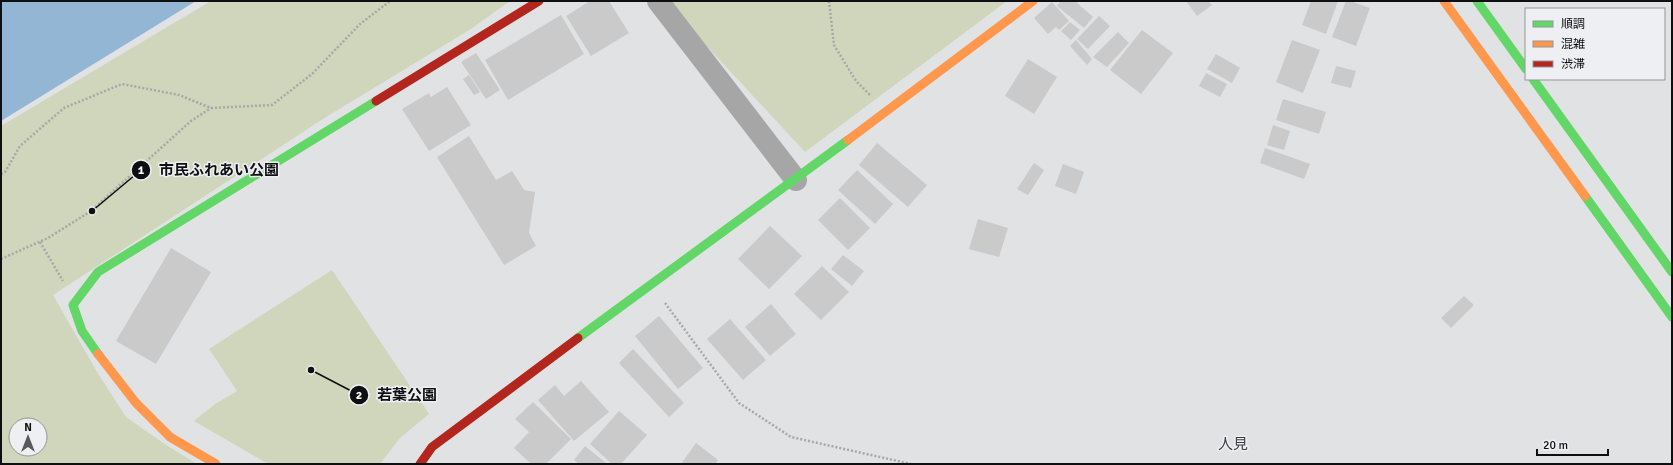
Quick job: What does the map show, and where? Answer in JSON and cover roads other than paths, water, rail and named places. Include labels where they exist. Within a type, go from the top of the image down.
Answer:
[{"type":"street","points":[[216,464],[170,437],[136,402],[107,367],[82,331],[73,305],[98,272],[539,1]]},
{"type":"street","points":[[658,1],[796,180]]},
{"type":"street","points":[[420,464],[432,447],[651,284],[796,180],[1033,1]]},
{"type":"street","points":[[1444,1],[1672,317]]},
{"type":"street","points":[[1477,1],[1525,68]]},
{"type":"street","points":[[1534,80],[1672,272]]},
{"type":"water","points":[[1,1],[196,1],[1,121]]},
{"type":"place","name":"市民ふれあい公園","points":[[92,211]]},
{"type":"place","name":"若葉公園","points":[[311,370]]},
{"type":"district","name":"人見","points":[[1233,444]]}]
